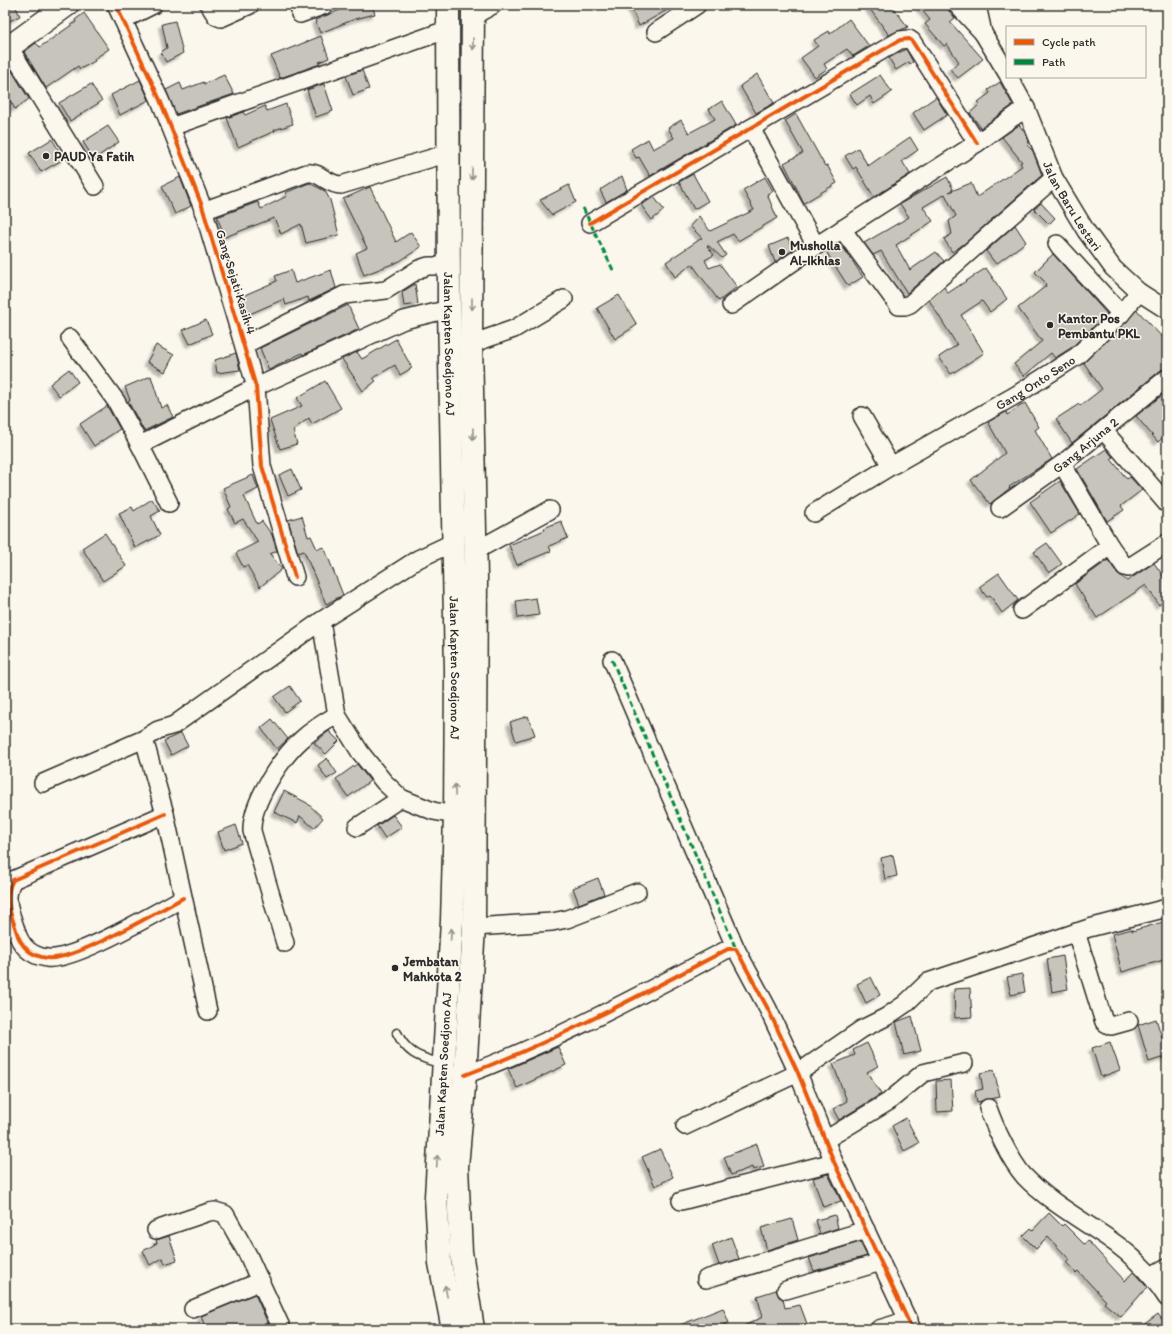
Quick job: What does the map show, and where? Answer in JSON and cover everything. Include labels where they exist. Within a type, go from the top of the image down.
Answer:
[{"type":"main road","points":[[7,48],[67,5]]},
{"type":"main road","name":"Jalan Kapten Soedjono AJ","points":[[448,5],[449,309],[452,543],[456,671],[455,815],[452,921],[442,1064],[436,1197],[440,1263],[453,1329]]},
{"type":"main road","name":"Jalan Kapten Soedjono AJ","points":[[473,10],[471,344],[476,551],[474,927],[465,1075],[457,1167],[461,1252],[473,1329]]},
{"type":"main road","points":[[453,580],[476,578]]},
{"type":"street","name":"Gang Sejati Kasih 4","points":[[116,5],[170,127],[203,211],[256,387],[262,466],[295,577]]},
{"type":"street","points":[[123,20],[153,5]]},
{"type":"street","points":[[208,5],[216,16],[222,18],[250,5]]},
{"type":"street","points":[[300,14],[325,5]]},
{"type":"street","points":[[473,10],[493,5]]},
{"type":"street","points":[[656,32],[697,5]]},
{"type":"street","points":[[957,5],[983,33],[1006,71]]},
{"type":"street","points":[[977,5],[983,33]]},
{"type":"street","points":[[170,127],[449,29]]},
{"type":"street","points":[[590,223],[900,40],[909,39],[912,41],[977,143]]},
{"type":"street","points":[[7,48],[95,186]]},
{"type":"street","name":"Jalan Baru Lestari","points":[[1010,78],[1026,108],[1054,178],[1090,237],[1113,268],[1139,292],[1167,310]]},
{"type":"street","points":[[731,306],[816,246],[977,143],[1026,108]]},
{"type":"street","points":[[751,128],[816,246]]},
{"type":"street","points":[[203,211],[307,173],[316,174],[332,184],[341,185],[449,153]]},
{"type":"street","points":[[842,229],[899,306],[905,306],[910,304],[1054,178]]},
{"type":"street","points":[[1057,244],[1121,314]]},
{"type":"street","points":[[244,345],[344,294],[386,290],[419,269],[428,266],[449,266]]},
{"type":"street","name":"Gang Onto Seno","points":[[814,513],[890,466],[1016,395],[1077,356],[1121,314],[1139,292]]},
{"type":"street","points":[[471,344],[514,329],[564,299]]},
{"type":"street","points":[[140,445],[256,387],[404,320],[449,309]]},
{"type":"street","points":[[70,338],[116,400],[169,503]]},
{"type":"street","name":"Gang Arjuna 2","points":[[1000,508],[1062,464],[1167,378]]},
{"type":"street","points":[[862,416],[890,466]]},
{"type":"street","points":[[1104,431],[1167,504]]},
{"type":"street","points":[[1062,464],[1110,546],[1125,567],[1128,568],[1167,543]]},
{"type":"street","points":[[476,551],[550,510]]},
{"type":"street","points":[[44,783],[144,740],[158,730],[174,725],[321,621],[418,558],[452,543]]},
{"type":"street","points":[[1022,610],[1110,546]]},
{"type":"street","points":[[321,621],[337,715],[360,752],[384,782],[401,798],[433,811],[455,815]]},
{"type":"street","points":[[612,660],[736,949],[768,1009],[798,1073],[834,1162],[910,1325],[879,1329]]},
{"type":"street","points":[[285,943],[252,830],[253,815],[269,783],[300,740],[337,715]]},
{"type":"street","points":[[144,740],[165,814],[208,1011]]},
{"type":"street","points":[[357,827],[401,798]]},
{"type":"street","points":[[165,814],[13,880],[8,888],[8,902],[19,941],[26,950],[47,958],[58,958],[88,947],[184,898]]},
{"type":"street","points":[[474,927],[552,922],[567,919],[637,892]]},
{"type":"street","points":[[685,1126],[798,1073],[862,1029],[886,1017],[905,1004],[928,982],[1076,932],[1167,908]]},
{"type":"street","points":[[1076,932],[1104,1022],[1111,1026],[1129,1021]]},
{"type":"street","points":[[465,1075],[506,1060],[663,983],[728,949],[736,949]]},
{"type":"street","points":[[825,1140],[888,1102],[923,1073],[964,1063]]},
{"type":"street","points":[[988,1108],[998,1134],[1023,1175],[1057,1204],[1106,1237],[1151,1276],[1167,1298]]},
{"type":"street","points":[[680,1201],[834,1162]]},
{"type":"street","points":[[156,1230],[209,1212],[216,1211],[226,1214],[229,1217],[261,1281],[282,1329]]},
{"type":"street","points":[[706,1279],[866,1230]]},
{"type":"street","points":[[786,1290],[881,1262]]},
{"type":"street","points":[[1151,1276],[1167,1267]]},
{"type":"street","points":[[193,1309],[261,1281]]},
{"type":"lane","points":[[398,1033],[404,1046],[417,1056],[442,1064]]},
{"type":"building","points":[[5,5],[15,5],[20,16],[5,23]]},
{"type":"building","points":[[345,5],[372,5],[375,14],[355,19],[320,33],[315,20],[345,8]]},
{"type":"building","points":[[630,5],[676,5],[639,26]]},
{"type":"building","points":[[867,5],[891,5],[908,27],[889,35]]},
{"type":"building","points":[[918,5],[947,5],[949,11],[955,18],[950,22],[983,59],[958,78],[950,69],[959,62],[947,44],[944,46],[925,24],[930,20]]},
{"type":"building","points":[[84,13],[109,49],[94,59],[95,61],[80,69],[78,66],[46,88],[24,52],[36,43],[40,47],[76,22],[75,20]]},
{"type":"building","points":[[849,19],[869,46],[853,56],[847,49],[824,64],[827,69],[815,77],[801,58],[818,46],[814,40],[829,31],[830,34]]},
{"type":"building","points":[[175,21],[183,53],[166,62],[161,52],[167,48],[162,24]]},
{"type":"building","points":[[321,36],[329,58],[319,62],[320,64],[280,78],[271,56]]},
{"type":"building","points":[[906,49],[913,62],[910,64],[909,62],[896,70],[889,58]]},
{"type":"building","points":[[7,63],[29,99],[15,109],[5,92],[5,65]]},
{"type":"building","points":[[362,70],[369,89],[353,95],[346,76]]},
{"type":"building","points":[[757,74],[774,103],[756,113],[740,86]]},
{"type":"building","points":[[224,75],[234,94],[176,114],[166,90],[180,83],[183,90],[204,82],[204,84]]},
{"type":"building","points":[[880,75],[892,92],[874,104],[870,96],[857,105],[850,94]]},
{"type":"building","points":[[140,80],[149,100],[120,115],[111,95]]},
{"type":"building","points":[[1000,82],[1013,105],[981,128],[970,113],[980,104],[978,102],[990,93],[988,90]]},
{"type":"building","points":[[91,84],[102,101],[70,121],[59,103]]},
{"type":"building","points":[[324,84],[333,111],[316,117],[307,90]]},
{"type":"building","points":[[936,97],[947,115],[924,130],[913,113]]},
{"type":"building","points":[[722,101],[736,125],[650,176],[639,157],[636,158],[631,149],[648,139],[653,149],[674,138],[668,128],[681,120],[689,133],[715,119],[709,109]]},
{"type":"building","points":[[286,104],[293,124],[274,130],[275,131],[238,147],[227,118],[243,112],[245,115],[265,106],[267,111]]},
{"type":"building","points":[[796,114],[825,166],[827,165],[837,183],[804,203],[784,163],[803,153],[785,121]]},
{"type":"building","points":[[1019,125],[1024,131],[1029,142],[1027,145],[1033,151],[1042,175],[964,244],[952,252],[944,239],[952,234],[949,221],[956,216],[945,194],[923,207],[933,221],[896,245],[910,270],[936,252],[944,261],[907,293],[881,251],[873,255],[864,243],[909,217],[900,204],[947,177],[953,189],[949,192],[971,183],[977,197],[1022,166],[1020,163],[1022,162],[1002,137]]},
{"type":"building","points":[[108,126],[119,142],[94,159],[83,142]]},
{"type":"building","points":[[910,137],[918,150],[902,161],[910,174],[874,197],[856,167],[853,169],[845,156],[858,148],[868,166]]},
{"type":"building","name":"PAUD Ya Fatih","points":[[52,139],[64,159],[41,172],[29,153]]},
{"type":"building","points":[[693,174],[708,201],[694,209],[679,182]]},
{"type":"building","points":[[622,176],[627,190],[606,202],[600,190]]},
{"type":"building","points":[[180,177],[191,206],[175,214],[162,186]]},
{"type":"building","points":[[765,177],[773,191],[767,194],[777,218],[738,241],[733,234],[717,242],[726,255],[722,258],[709,246],[707,246],[714,255],[705,260],[709,268],[720,264],[737,287],[719,301],[692,264],[675,277],[666,262],[702,238],[690,226],[699,216],[710,231],[754,210],[743,190]]},
{"type":"building","points":[[309,183],[325,191],[330,200],[339,235],[306,243],[301,224],[281,234],[274,218],[225,237],[217,217],[258,202],[261,209],[287,196],[285,193]]},
{"type":"building","points":[[569,185],[576,202],[552,215],[540,200]]},
{"type":"building","points":[[370,187],[396,242],[411,232],[421,247],[400,261],[364,275],[356,253],[367,248],[343,199]]},
{"type":"building","points":[[654,197],[664,210],[652,220],[641,205]]},
{"type":"building","points":[[1041,203],[1055,218],[1049,224],[1034,209]]},
{"type":"building","points":[[1015,225],[1026,242],[996,264],[986,251]]},
{"type":"building","name":"Musholla Al-Ikhlas","points":[[788,238],[793,250],[775,262],[769,246]]},
{"type":"building","points":[[841,244],[863,277],[848,286],[827,253]]},
{"type":"building","points":[[1053,254],[1107,314],[1071,348],[1055,358],[1051,353],[1024,376],[1014,364],[1042,341],[1018,308],[1046,286],[1046,283],[1035,272]]},
{"type":"building","points":[[986,268],[1007,299],[990,312],[982,301],[961,315],[984,353],[951,374],[939,357],[957,345],[929,300],[944,287],[948,293]]},
{"type":"building","points":[[291,270],[295,283],[331,270],[336,288],[309,301],[308,297],[286,305],[284,299],[245,316],[240,297],[277,281],[275,276]]},
{"type":"building","points":[[415,284],[418,304],[404,306],[402,292]]},
{"type":"building","points":[[619,295],[637,325],[615,339],[597,308]]},
{"type":"building","points":[[348,305],[359,329],[303,355],[302,353],[269,370],[260,348]]},
{"type":"building","points":[[1137,310],[1162,337],[1167,333],[1167,368],[1161,370],[1072,443],[1056,419],[1079,404],[1080,406],[1102,389],[1084,363]]},
{"type":"building","points":[[206,320],[212,334],[190,344],[183,330]]},
{"type":"building","points":[[396,339],[412,368],[400,375],[395,365],[373,378],[376,381],[363,391],[342,359],[357,352],[362,359]]},
{"type":"building","points":[[156,345],[174,355],[165,372],[147,362]]},
{"type":"building","points":[[236,353],[240,370],[217,373],[215,360]]},
{"type":"building","points":[[69,369],[78,382],[59,396],[50,384]]},
{"type":"building","points":[[151,376],[161,408],[167,405],[173,417],[144,431],[128,401],[130,400],[125,387]]},
{"type":"building","points":[[325,381],[341,408],[312,424],[309,418],[293,430],[297,444],[280,449],[270,420],[302,406],[297,398]]},
{"type":"building","points":[[1167,391],[1167,434],[1158,442],[1136,416]]},
{"type":"building","points":[[1025,403],[1039,427],[1035,430],[1052,459],[1009,487],[1010,488],[990,504],[971,480],[1005,453],[988,422],[1006,412],[1007,415]]},
{"type":"building","points":[[107,406],[120,429],[94,446],[80,424]]},
{"type":"building","points":[[1106,449],[1113,457],[1111,459],[1127,479],[1130,477],[1142,490],[1121,506],[1124,510],[1107,521],[1077,469]]},
{"type":"building","points":[[292,469],[301,490],[288,496],[279,475]]},
{"type":"building","points":[[253,475],[258,489],[244,496],[257,524],[262,521],[272,535],[277,551],[270,554],[282,569],[260,587],[247,565],[243,567],[236,553],[258,542],[243,519],[235,523],[228,509],[231,507],[223,488]]},
{"type":"building","points":[[1060,481],[1080,514],[1051,533],[1030,502]]},
{"type":"building","points":[[152,499],[160,511],[151,516],[160,535],[135,548],[119,513],[132,507],[134,511]]},
{"type":"building","points":[[302,516],[308,537],[311,536],[317,549],[324,547],[343,595],[326,604],[304,551],[298,553],[288,520]]},
{"type":"building","points":[[561,521],[568,538],[549,546],[551,551],[517,565],[509,545],[545,530],[544,528]]},
{"type":"building","points":[[105,533],[126,566],[103,581],[82,548]]},
{"type":"building","points":[[1047,543],[1062,564],[1049,573],[1034,552]]},
{"type":"building","points":[[1108,560],[1117,573],[1127,581],[1154,563],[1167,581],[1167,599],[1159,605],[1146,585],[1097,618],[1075,584]]},
{"type":"building","points":[[999,573],[1018,600],[1002,613],[990,595],[987,597],[979,587]]},
{"type":"building","points":[[536,598],[539,615],[518,618],[516,601]]},
{"type":"building","points":[[290,686],[300,701],[285,712],[274,697]]},
{"type":"building","points":[[528,716],[535,735],[516,741],[510,722]]},
{"type":"building","points":[[272,719],[288,739],[277,749],[261,728]]},
{"type":"building","points":[[329,731],[339,741],[326,754],[314,743]]},
{"type":"building","points":[[181,733],[188,746],[171,755],[164,741]]},
{"type":"building","points":[[327,758],[337,773],[327,779],[318,765]]},
{"type":"building","points":[[357,764],[370,781],[348,797],[336,779]]},
{"type":"building","points":[[284,791],[307,803],[323,818],[314,828],[300,816],[297,823],[274,812]]},
{"type":"building","points":[[393,815],[402,827],[385,838],[377,826]]},
{"type":"building","points":[[236,825],[242,843],[224,850],[218,832]]},
{"type":"building","points":[[893,855],[897,876],[885,879],[881,858]]},
{"type":"building","points":[[598,878],[604,894],[579,904],[573,888]]},
{"type":"building","points":[[1163,922],[1167,934],[1167,959],[1122,972],[1112,934],[1132,929],[1132,931]]},
{"type":"building","points":[[1063,956],[1068,989],[1052,992],[1047,959]]},
{"type":"building","points":[[1022,974],[1025,992],[1011,995],[1007,977]]},
{"type":"building","points":[[871,977],[880,995],[866,1003],[857,984]]},
{"type":"building","points":[[970,988],[972,1017],[955,1018],[954,989]]},
{"type":"building","points":[[912,1016],[921,1051],[904,1055],[896,1022]]},
{"type":"building","points":[[1156,1019],[1164,1044],[1167,1043],[1167,1056],[1149,1062],[1138,1025]]},
{"type":"building","points":[[1110,1042],[1120,1070],[1101,1077],[1092,1048]]},
{"type":"building","points":[[867,1043],[878,1066],[867,1072],[881,1094],[839,1120],[833,1109],[847,1101],[833,1064],[855,1055],[853,1050]]},
{"type":"building","points":[[558,1047],[566,1065],[517,1088],[508,1069]]},
{"type":"building","points":[[994,1070],[1000,1097],[977,1102],[975,1091],[983,1089],[980,1073]]},
{"type":"building","points":[[951,1080],[953,1111],[937,1112],[936,1081]]},
{"type":"building","points":[[906,1118],[919,1143],[904,1151],[892,1126]]},
{"type":"building","points":[[757,1144],[764,1167],[753,1170],[752,1167],[731,1175],[724,1157]]},
{"type":"building","points":[[660,1149],[673,1177],[655,1186],[642,1157]]},
{"type":"building","points":[[828,1174],[841,1201],[823,1207],[813,1178]]},
{"type":"building","points":[[1049,1213],[1062,1226],[1064,1224],[1084,1244],[1088,1241],[1125,1281],[1133,1272],[1147,1287],[1121,1317],[1104,1303],[1106,1301],[1078,1271],[1076,1273],[1066,1262],[1069,1259],[1048,1237],[1036,1249],[1023,1236],[1031,1228],[1033,1230]]},
{"type":"building","points":[[835,1215],[838,1228],[820,1234],[816,1220]]},
{"type":"building","points":[[792,1219],[798,1240],[767,1250],[761,1228]]},
{"type":"building","points":[[169,1236],[177,1260],[165,1264],[163,1258],[150,1265],[143,1251],[157,1243],[156,1240]]},
{"type":"building","points":[[731,1237],[739,1259],[719,1265],[712,1245]]},
{"type":"building","points":[[860,1242],[867,1256],[814,1271],[809,1258]]},
{"type":"building","points":[[776,1290],[779,1297],[783,1299],[785,1308],[800,1305],[809,1329],[737,1329],[763,1317],[757,1296]]},
{"type":"building","points":[[255,1294],[269,1326],[262,1329],[206,1329],[201,1316]]},
{"type":"building","points":[[723,1308],[729,1323],[712,1329],[670,1329]]},
{"type":"building","points":[[1158,1314],[1167,1326],[1167,1329],[1138,1329]]},
{"type":"marked path","points":[[583,208],[614,272]]},
{"type":"marked path","points":[[612,660],[736,949]]},
{"type":"cycle path","points":[[116,5],[160,100],[202,206],[256,387],[262,466],[295,577]]},
{"type":"cycle path","points":[[590,223],[900,40],[909,39],[912,41],[977,143]]},
{"type":"cycle path","points":[[165,814],[13,880],[8,892],[8,905],[23,945],[36,955],[47,958],[59,957],[95,944],[115,935],[183,898]]},
{"type":"cycle path","points":[[465,1075],[499,1062],[566,1032],[728,949],[736,949],[768,1009],[798,1073],[834,1162],[912,1329]]},
{"type":"place","name":"PAUD Ya Fatih","points":[[46,156]]},
{"type":"place","name":"Musholla Al-Ikhlas","points":[[782,252]]},
{"type":"place","name":"Kantor Pos Pembantu PKL","points":[[1050,325]]},
{"type":"place","name":"Jembatan Mahkota 2","points":[[395,968]]}]
